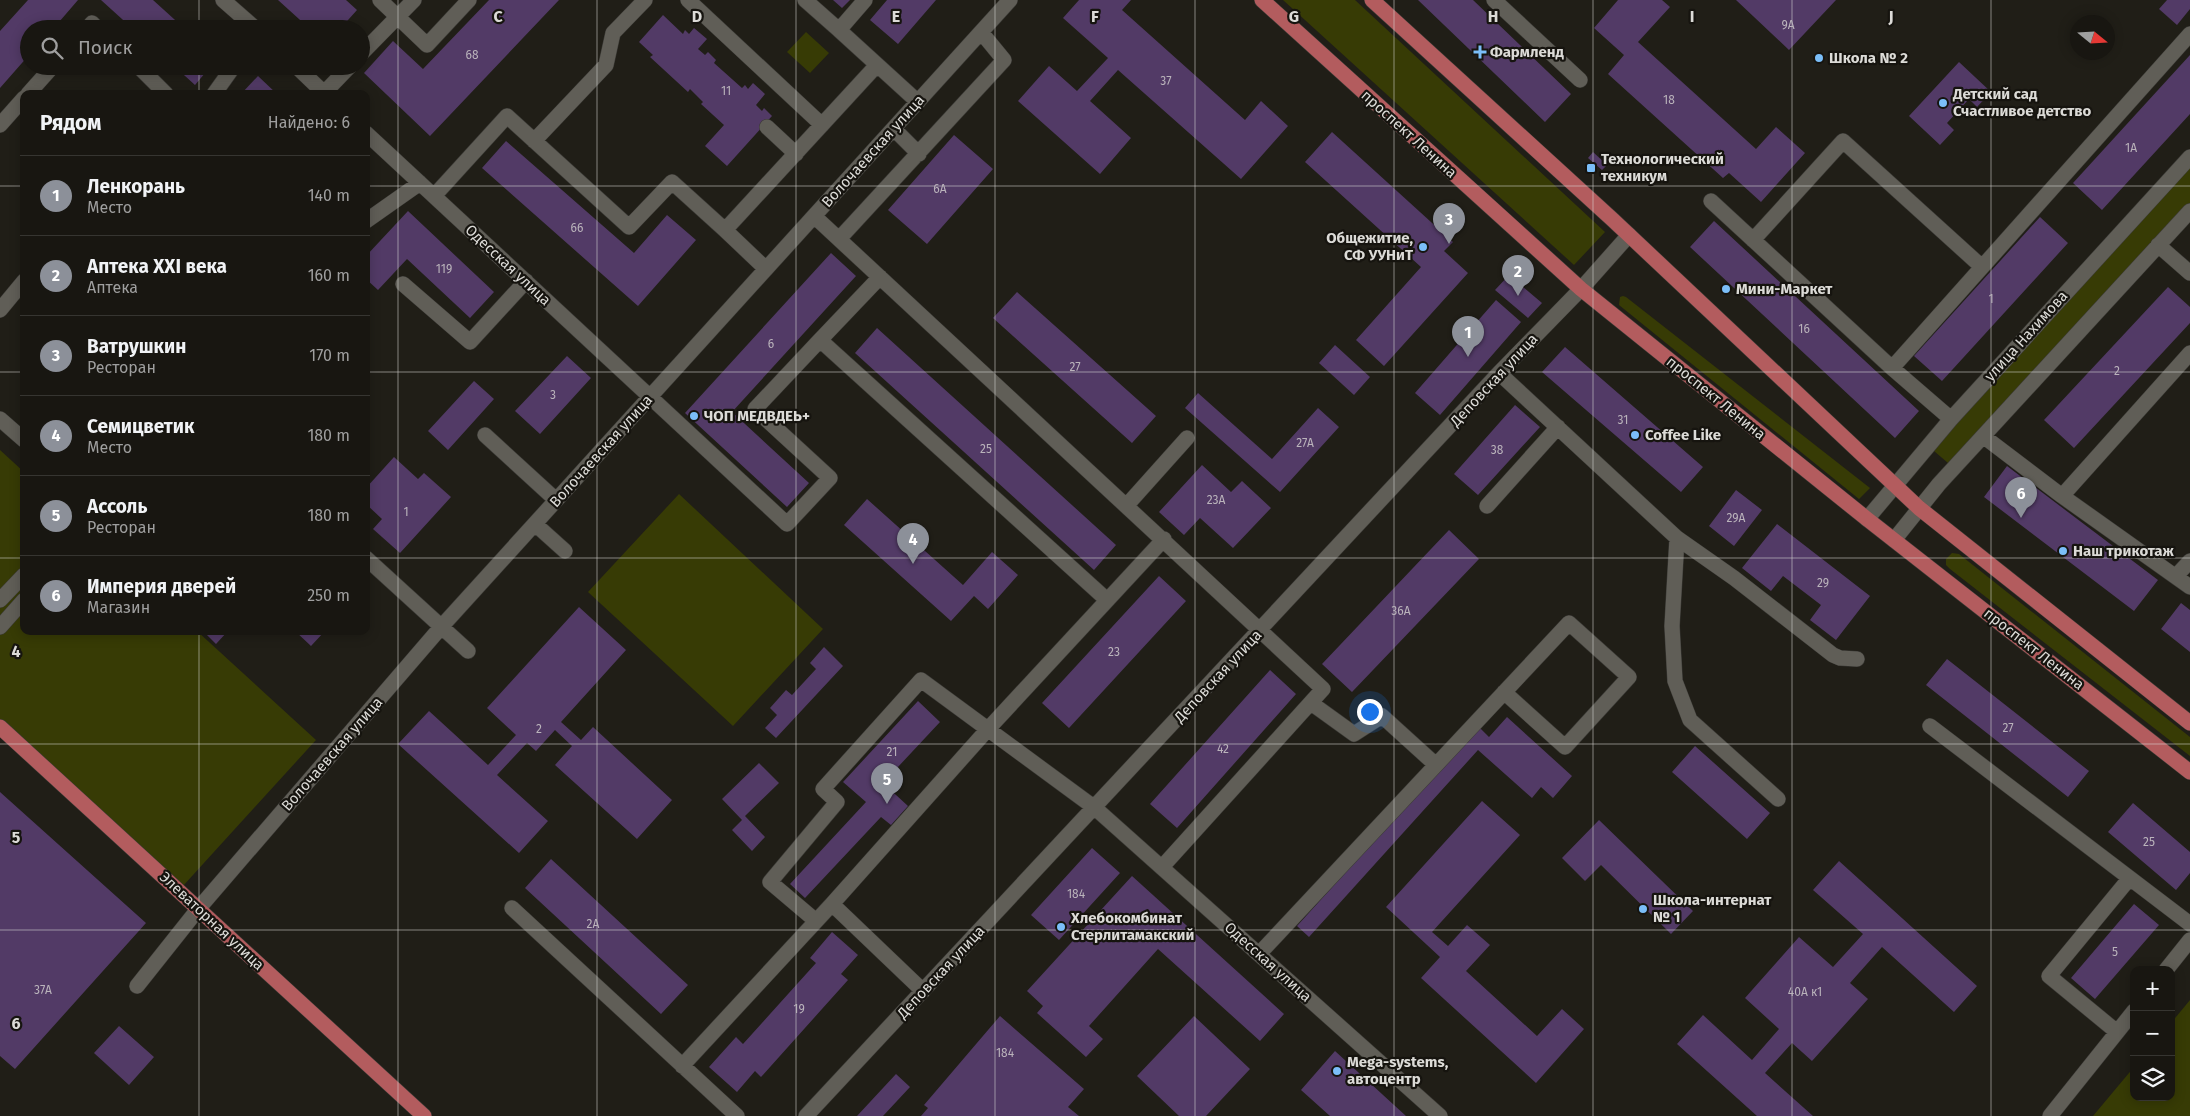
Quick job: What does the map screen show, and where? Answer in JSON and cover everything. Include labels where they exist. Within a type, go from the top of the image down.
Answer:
[{"type":"main road","name":"проспект Ленина","points":[[1262,0],[1581,289],[1867,519],[2190,772]]},
{"type":"main road","points":[[1372,0],[1629,236],[1919,508],[2190,723]]},
{"type":"main road","name":"Элеваторная улица","points":[[0,727],[424,1116]]},
{"type":"street","points":[[223,0],[246,20]]},
{"type":"street","points":[[380,0],[427,45],[469,0]]},
{"type":"street","points":[[370,45],[414,0]]},
{"type":"street","points":[[534,141],[606,64],[613,33],[645,0]]},
{"type":"street","points":[[688,0],[822,124]]},
{"type":"street","points":[[805,0],[918,102]]},
{"type":"street","points":[[839,30],[865,0]]},
{"type":"street","name":"Волочаевская улица","points":[[137,986],[199,908],[442,626],[1010,0]]},
{"type":"street","points":[[1494,0],[1580,80]]},
{"type":"street","points":[[839,239],[1004,60],[981,32]]},
{"type":"street","points":[[1892,368],[2190,34]]},
{"type":"street","points":[[725,230],[878,65]]},
{"type":"street","points":[[32,90],[45,75]]},
{"type":"street","points":[[147,75],[162,90]]},
{"type":"street","points":[[216,90],[227,75]]},
{"type":"street","points":[[305,75],[321,90]]},
{"type":"street","points":[[327,90],[341,75]]},
{"type":"street","points":[[0,124],[20,102]]},
{"type":"street","points":[[434,196],[507,116],[629,227],[672,182],[766,269]]},
{"type":"street","points":[[767,128],[796,154]]},
{"type":"street","points":[[894,128],[918,154]]},
{"type":"street","name":"Одесская улица","points":[[370,137],[787,524],[830,478],[756,409],[820,340]]},
{"type":"street","points":[[1753,240],[1843,141],[1982,267]]},
{"type":"street","name":"улица Нахимова","points":[[1867,519],[1951,419],[2190,157]]},
{"type":"street","points":[[370,218],[420,183]]},
{"type":"street","points":[[1711,201],[1892,368],[1951,419]]},
{"type":"street","points":[[1894,540],[1919,508],[1983,436],[2190,211]]},
{"type":"street","points":[[814,216],[1164,539],[1323,689],[1162,867]]},
{"type":"street","name":"Деповская улица","points":[[806,1116],[1629,236]]},
{"type":"street","points":[[2158,244],[2190,272]]},
{"type":"street","points":[[880,277],[820,340],[1107,600]]},
{"type":"street","points":[[403,284],[470,342],[526,281]]},
{"type":"street","points":[[0,310],[20,286]]},
{"type":"street","points":[[2062,496],[2190,353]]},
{"type":"street","points":[[1499,374],[1677,538],[1734,578],[1832,655],[1840,658],[1857,659]]},
{"type":"street","points":[[0,419],[20,436]]},
{"type":"street","points":[[1487,506],[1558,427]]},
{"type":"street","points":[[485,435],[556,500]]},
{"type":"street","points":[[1983,436],[2062,496],[2190,587]]},
{"type":"street","points":[[1127,505],[1187,438]]},
{"type":"street","points":[[535,524],[565,551]]},
{"type":"street","points":[[1677,538],[1672,626],[1675,681],[1690,720],[1778,798]]},
{"type":"street","points":[[682,1066],[832,904],[988,729],[1164,539]]},
{"type":"street","points":[[2176,576],[2190,561]]},
{"type":"street","points":[[370,562],[468,650]]},
{"type":"street","points":[[0,600],[20,579]]},
{"type":"street","points":[[0,627],[20,604]]},
{"type":"street","points":[[1258,954],[1436,765],[1504,692],[1569,623],[1629,677],[1565,747],[1504,692]]},
{"type":"street","name":"Одесская улица","points":[[816,921],[770,882],[837,802],[823,789],[921,680],[1095,808],[1440,1116]]},
{"type":"street","points":[[1311,703],[1354,734],[1382,716],[1436,765]]},
{"type":"street","points":[[1930,726],[2190,924]]},
{"type":"street","points":[[2117,1032],[2049,976],[2129,879]]},
{"type":"street","points":[[832,904],[923,991]]},
{"type":"street","points":[[512,908],[737,1116]]},
{"type":"street","points":[[2169,966],[2190,940]]},
{"type":"street","points":[[2050,1116],[2130,1016]]},
{"type":"green space","points":[[1283,0],[1355,0],[1605,232],[1574,265]]},
{"type":"green space","points":[[806,32],[829,53],[810,73],[787,52]]},
{"type":"green space","points":[[2190,161],[2190,210],[1955,469],[1927,445]]},
{"type":"green space","points":[[1623,296],[1870,488],[1859,499],[1619,305],[1620,297]]},
{"type":"green space","points":[[0,450],[20,468],[20,635],[201,635],[316,740],[183,886],[0,719]]},
{"type":"green space","points":[[679,494],[823,629],[733,726],[588,592]]},
{"type":"green space","points":[[1952,553],[1959,554],[2190,737],[2190,756],[1950,569],[1946,565],[1946,559]]},
{"type":"green space","points":[[2190,1000],[2190,1116],[2093,1116],[2130,1072],[2130,1101],[2175,1101],[2175,1018]]},
{"type":"building","points":[[28,0],[78,0],[61,20],[20,20],[20,65],[0,88],[0,31]]},
{"type":"building","points":[[101,0],[153,0],[175,20],[123,20]]},
{"type":"building","points":[[278,0],[346,0],[357,10],[348,20],[300,20]]},
{"type":"building","points":[[489,0],[559,0],[430,136],[366,75],[370,75],[370,66],[393,41],[423,69]]},
{"type":"building","points":[[833,0],[850,0],[842,8]]},
{"type":"building","points":[[887,0],[936,0],[898,44],[870,20]]},
{"type":"building","points":[[1079,0],[1131,0],[1122,10],[1245,120],[1261,101],[1288,126],[1241,179],[1118,70],[1090,101],[1131,138],[1100,174],[1018,101],[1049,66],[1077,91],[1108,58],[1063,18]]},
{"type":"building","points":[[1418,0],[1473,0],[1571,94],[1545,122]]},
{"type":"building","points":[[1618,0],[1662,0],[1670,7],[1638,42],[1756,149],[1776,127],[1805,153],[1761,202],[1729,173],[1723,178],[1608,74],[1624,55],[1594,28]]},
{"type":"building","points":[[1736,0],[1836,0],[1789,50]]},
{"type":"building","points":[[2167,0],[2190,0],[2190,9],[2177,25],[2159,9]]},
{"type":"building","points":[[663,15],[683,34],[685,30],[689,34],[694,28],[707,39],[698,49],[705,55],[708,52],[716,60],[714,63],[742,88],[745,85],[748,89],[753,83],[765,94],[756,105],[762,111],[764,108],[772,116],[727,166],[705,146],[724,125],[701,104],[703,102],[690,89],[688,92],[650,57],[653,55],[639,42]]},
{"type":"building","points":[[2190,55],[2190,114],[2102,210],[2073,183]]},
{"type":"building","name":"Детский сад Счастливое детство","points":[[1959,62],[1991,92],[1977,107],[1969,99],[1947,123],[1954,130],[1940,145],[1909,116]]},
{"type":"building","points":[[184,75],[203,75],[195,85]]},
{"type":"building","points":[[258,76],[273,90],[245,90]]},
{"type":"building","name":"Общежитие, СФ УУНиТ","points":[[1332,132],[1453,242],[1444,251],[1468,273],[1384,366],[1356,340],[1421,267],[1305,162]]},
{"type":"building","points":[[954,135],[993,169],[927,244],[888,210]]},
{"type":"building","points":[[506,141],[634,253],[667,215],[696,240],[638,306],[482,168]]},
{"type":"building","points":[[1593,152],[1607,165],[1602,170],[1588,158]]},
{"type":"building","points":[[408,211],[494,292],[470,318],[407,259],[378,290],[370,283],[370,252]]},
{"type":"building","points":[[2040,217],[2068,243],[1942,381],[1914,356]]},
{"type":"building","points":[[1714,221],[1919,411],[1895,438],[1690,247]]},
{"type":"building","points":[[831,253],[856,276],[732,412],[809,483],[787,507],[685,413]]},
{"type":"building","points":[[1509,275],[1542,303],[1528,318],[1495,290]]},
{"type":"building","points":[[2168,287],[2190,307],[2190,323],[2074,448],[2044,420]]},
{"type":"building","points":[[1017,292],[1156,416],[1132,443],[993,318]]},
{"type":"building","points":[[1496,300],[1521,322],[1440,415],[1415,393]]},
{"type":"building","points":[[877,328],[1116,545],[1094,570],[855,353]]},
{"type":"building","points":[[1335,345],[1370,377],[1354,395],[1319,363]]},
{"type":"building","points":[[1565,347],[1703,467],[1681,492],[1542,372]]},
{"type":"building","points":[[567,356],[591,378],[540,434],[515,411]]},
{"type":"building","points":[[474,381],[494,399],[448,450],[428,431]]},
{"type":"building","points":[[1198,393],[1272,459],[1318,408],[1339,427],[1280,492],[1185,408]]},
{"type":"building","points":[[1515,405],[1540,427],[1478,495],[1454,474]]},
{"type":"building","points":[[394,457],[418,479],[424,473],[451,497],[400,553],[373,529],[382,519],[370,508],[370,484]]},
{"type":"building","points":[[1202,465],[1231,492],[1242,481],[1271,508],[1233,548],[1200,518],[1184,535],[1159,512]]},
{"type":"building","points":[[2007,466],[2158,580],[2134,611],[1984,497]]},
{"type":"building","points":[[1736,490],[1762,510],[1734,546],[1709,526]]},
{"type":"building","points":[[867,499],[963,585],[992,552],[1018,575],[988,609],[974,596],[951,621],[844,525]]},
{"type":"building","points":[[1777,524],[1870,596],[1836,640],[1810,620],[1821,605],[1783,576],[1771,591],[1742,568]]},
{"type":"building","points":[[1449,530],[1479,559],[1352,692],[1322,664]]},
{"type":"building","points":[[1159,576],[1186,601],[1069,728],[1042,703]]},
{"type":"building","points":[[2181,603],[2190,610],[2190,652],[2161,629]]},
{"type":"building","points":[[579,607],[626,650],[561,722],[581,740],[593,727],[672,800],[637,839],[555,765],[572,746],[555,730],[536,751],[527,743],[497,775],[548,821],[519,853],[398,744],[429,711],[488,765],[516,735],[487,708]]},
{"type":"building","points":[[207,635],[224,635],[216,644]]},
{"type":"building","points":[[299,635],[321,635],[311,646]]},
{"type":"building","points":[[824,647],[843,666],[776,738],[765,728],[777,715],[770,708],[786,690],[792,695],[816,669],[810,663]]},
{"type":"building","points":[[1947,659],[2089,771],[2068,797],[1926,685]]},
{"type":"building","points":[[1270,670],[1296,694],[1177,828],[1150,804]]},
{"type":"building","points":[[918,701],[940,722],[883,783],[908,806],[891,825],[881,817],[805,898],[790,884],[866,802],[843,782]]},
{"type":"building","points":[[1507,717],[1572,776],[1553,798],[1541,787],[1532,798],[1478,750],[1309,937],[1297,926],[1478,726],[1489,737]]},
{"type":"building","points":[[1695,746],[1770,813],[1747,839],[1672,772]]},
{"type":"building","points":[[759,763],[779,783],[745,816],[765,837],[752,851],[732,830],[742,820],[722,799]]},
{"type":"building","points":[[0,792],[146,923],[15,1069],[0,1056]]},
{"type":"building","points":[[1482,801],[1520,835],[1432,932],[1448,946],[1467,925],[1490,945],[1466,971],[1537,1036],[1562,1009],[1584,1029],[1536,1083],[1421,978],[1440,957],[1386,907]]},
{"type":"building","points":[[2133,803],[2190,852],[2190,873],[2176,890],[2108,832]]},
{"type":"building","points":[[1599,820],[1693,911],[1671,934],[1601,865],[1585,881],[1562,858]]},
{"type":"building","points":[[1092,848],[1120,873],[1059,940],[1031,915]]},
{"type":"building","points":[[551,859],[688,985],[661,1014],[525,888]]},
{"type":"building","name":"Школа-интернат № 1","points":[[1839,861],[1977,986],[1954,1012],[1882,947],[1850,983],[1868,999],[1812,1061],[1792,1043],[1765,1073],[1813,1116],[1757,1116],[1677,1044],[1703,1015],[1752,1060],[1779,1029],[1745,998],[1799,937],[1833,967],[1863,934],[1813,890]]},
{"type":"building","points":[[1132,876],[1284,1014],[1260,1041],[1158,949],[1089,1026],[1103,1039],[1086,1057],[1037,1013],[1043,1006],[1027,991]]},
{"type":"building","points":[[2134,904],[2159,925],[2095,999],[2071,978]]},
{"type":"building","points":[[832,932],[858,955],[841,974],[848,980],[761,1077],[755,1071],[737,1092],[709,1067],[736,1037],[743,1044],[816,963],[810,958]]},
{"type":"building","points":[[1000,1016],[1084,1089],[1068,1107],[1079,1116],[921,1116],[928,1108],[924,1105]]},
{"type":"building","points":[[1194,1016],[1250,1069],[1206,1116],[1179,1116],[1137,1076]]},
{"type":"building","points":[[119,1026],[154,1057],[129,1085],[94,1053]]},
{"type":"building","name":"Mega-systems, автоцентр","points":[[1335,1051],[1406,1116],[1330,1116],[1301,1090]]},
{"type":"building","points":[[896,1074],[910,1087],[883,1116],[857,1116]]},
{"type":"place","name":"Фармленд","points":[[1480,52]]},
{"type":"place","name":"Школа № 2","points":[[1819,58]]},
{"type":"place","name":"Детский сад Счастливое детство","points":[[1943,103]]},
{"type":"place","name":"Технологический техникум","points":[[1591,168]]},
{"type":"place","name":"Ватрушкин","points":[[1449,244]]},
{"type":"place","name":"Общежитие, СФ УУНиТ","points":[[1423,247]]},
{"type":"place","name":"Мини-Маркет","points":[[1726,289]]},
{"type":"place","name":"Аптека ХХI века","points":[[1518,296]]},
{"type":"place","name":"Ленкорань","points":[[1468,357]]},
{"type":"place","name":"ЧОП МЕДВДЕЬ+","points":[[694,416]]},
{"type":"place","name":"Coffee Like","points":[[1635,435]]},
{"type":"place","name":"Империя дверей","points":[[2021,518]]},
{"type":"place","name":"Наш трикотаж","points":[[2063,551]]},
{"type":"place","name":"Семицветик","points":[[913,564]]},
{"type":"place","name":"Ассоль","points":[[887,804]]},
{"type":"place","name":"Школа-интернат № 1","points":[[1643,909]]},
{"type":"place","name":"Хлебокомбинат Стерлитамакский","points":[[1061,927]]},
{"type":"place","name":"Mega-systems, автоцентр","points":[[1337,1071]]}]
